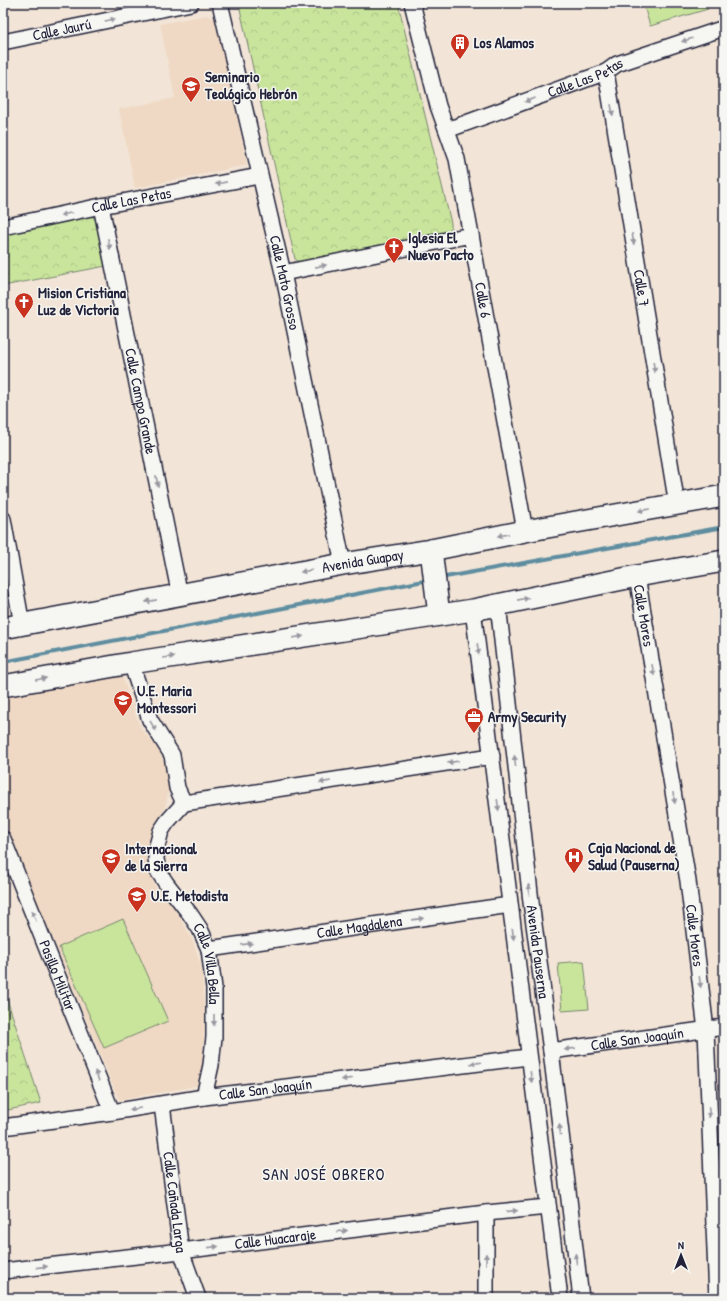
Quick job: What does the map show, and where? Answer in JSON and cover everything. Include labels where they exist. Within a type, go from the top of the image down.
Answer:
[{"type":"main road","name":"Avenida Guapay","points":[[12,627],[343,564],[432,556],[525,531],[724,496]]},
{"type":"main road","points":[[432,556],[439,615]]},
{"type":"main road","points":[[3,686],[131,663],[473,610],[637,576],[724,560]]},
{"type":"street","name":"Calle Jaurú","points":[[3,42],[191,3]]},
{"type":"street","name":"Calle Mato Grosso","points":[[220,3],[259,176],[283,273],[343,564]]},
{"type":"street","name":"Calle 6","points":[[412,3],[438,106],[457,159],[525,531]]},
{"type":"street","name":"Calle Las Petas","points":[[447,130],[606,72],[616,64],[724,28]]},
{"type":"street","name":"Calle 7","points":[[606,72],[677,505]]},
{"type":"street","name":"Calle Las Petas","points":[[3,227],[101,206],[259,176]]},
{"type":"street","name":"Calle Campo Grande","points":[[101,206],[180,596]]},
{"type":"street","points":[[283,273],[471,235]]},
{"type":"street","points":[[3,519],[12,627]]},
{"type":"street","name":"Calle Mores","points":[[637,576],[688,881],[706,1030],[717,1298]]},
{"type":"street","name":"Avenida Pauserna","points":[[498,604],[531,902],[581,1298]]},
{"type":"street","name":"Avenida Pauserna","points":[[473,610],[528,1057],[560,1298]]},
{"type":"street","points":[[131,663],[150,720],[172,755],[177,788],[184,803],[492,756]]},
{"type":"street","name":"Calle Villa Bella","points":[[184,803],[161,831],[157,846],[156,859],[158,871],[200,930],[209,949],[214,988],[214,1037],[211,1065],[204,1097]]},
{"type":"street","points":[[501,831],[523,828]]},
{"type":"street","name":"Pasillo Militar","points":[[3,839],[112,1112]]},
{"type":"street","name":"Calle Magdalena","points":[[209,949],[510,905]]},
{"type":"street","name":"Calle San Joaquín","points":[[551,1051],[724,1027]]},
{"type":"street","name":"Calle San Joaquín","points":[[3,1127],[162,1105],[204,1097],[528,1057]]},
{"type":"street","points":[[535,1103],[557,1101]]},
{"type":"street","name":"Calle Cañada Larga","points":[[162,1105],[181,1251],[198,1298]]},
{"type":"street","name":"Calle Huacaraje","points":[[3,1271],[181,1251],[486,1213],[548,1207]]},
{"type":"street","points":[[486,1213],[486,1298]]},
{"type":"shaded area","name":"Seminario Teológico Hebrón","points":[[206,15],[217,20],[247,165],[135,188],[119,109],[175,98],[160,24]]},
{"type":"shaded area","points":[[121,673],[140,727],[158,749],[167,770],[169,789],[165,808],[155,823],[149,845],[147,861],[156,888],[174,907],[193,941],[201,965],[205,1012],[201,1085],[119,1100],[3,818],[3,698]]},
{"type":"green space","points":[[242,3],[398,3],[451,223],[451,227],[448,232],[302,264],[295,259],[240,9]]},
{"type":"green space","points":[[643,3],[706,3],[708,9],[650,26]]},
{"type":"green space","points":[[86,215],[93,217],[97,222],[106,266],[3,286],[3,232]]},
{"type":"green space","points":[[123,919],[168,1021],[104,1048],[59,947]]},
{"type":"green space","points":[[584,961],[589,1009],[562,1011],[558,963]]},
{"type":"green space","points":[[5,993],[41,1103],[3,1111],[3,994]]},
{"type":"waterway","points":[[440,578],[724,527]]},
{"type":"waterway","points":[[3,662],[429,580]]},
{"type":"place","name":"Los Alamos","points":[[460,60]]},
{"type":"place","name":"Seminario Teológico Hebrón","points":[[191,103]]},
{"type":"place","name":"Iglesia El Nuevo Pacto","points":[[394,264]]},
{"type":"place","name":"Mision Cristiana Luz de Victoria","points":[[24,319]]},
{"type":"place","name":"U.E. Maria Montessori","points":[[123,717]]},
{"type":"place","name":"Army Security","points":[[474,734]]},
{"type":"place","name":"Caja Nacional de Salud (Pauserna)","points":[[574,874]]},
{"type":"place","name":"Internacional de la Sierra","points":[[111,875]]},
{"type":"place","name":"U.E. Metodista","points":[[137,913]]},
{"type":"district","name":"SAN JOSÉ OBRERO","points":[[324,1174]]}]
